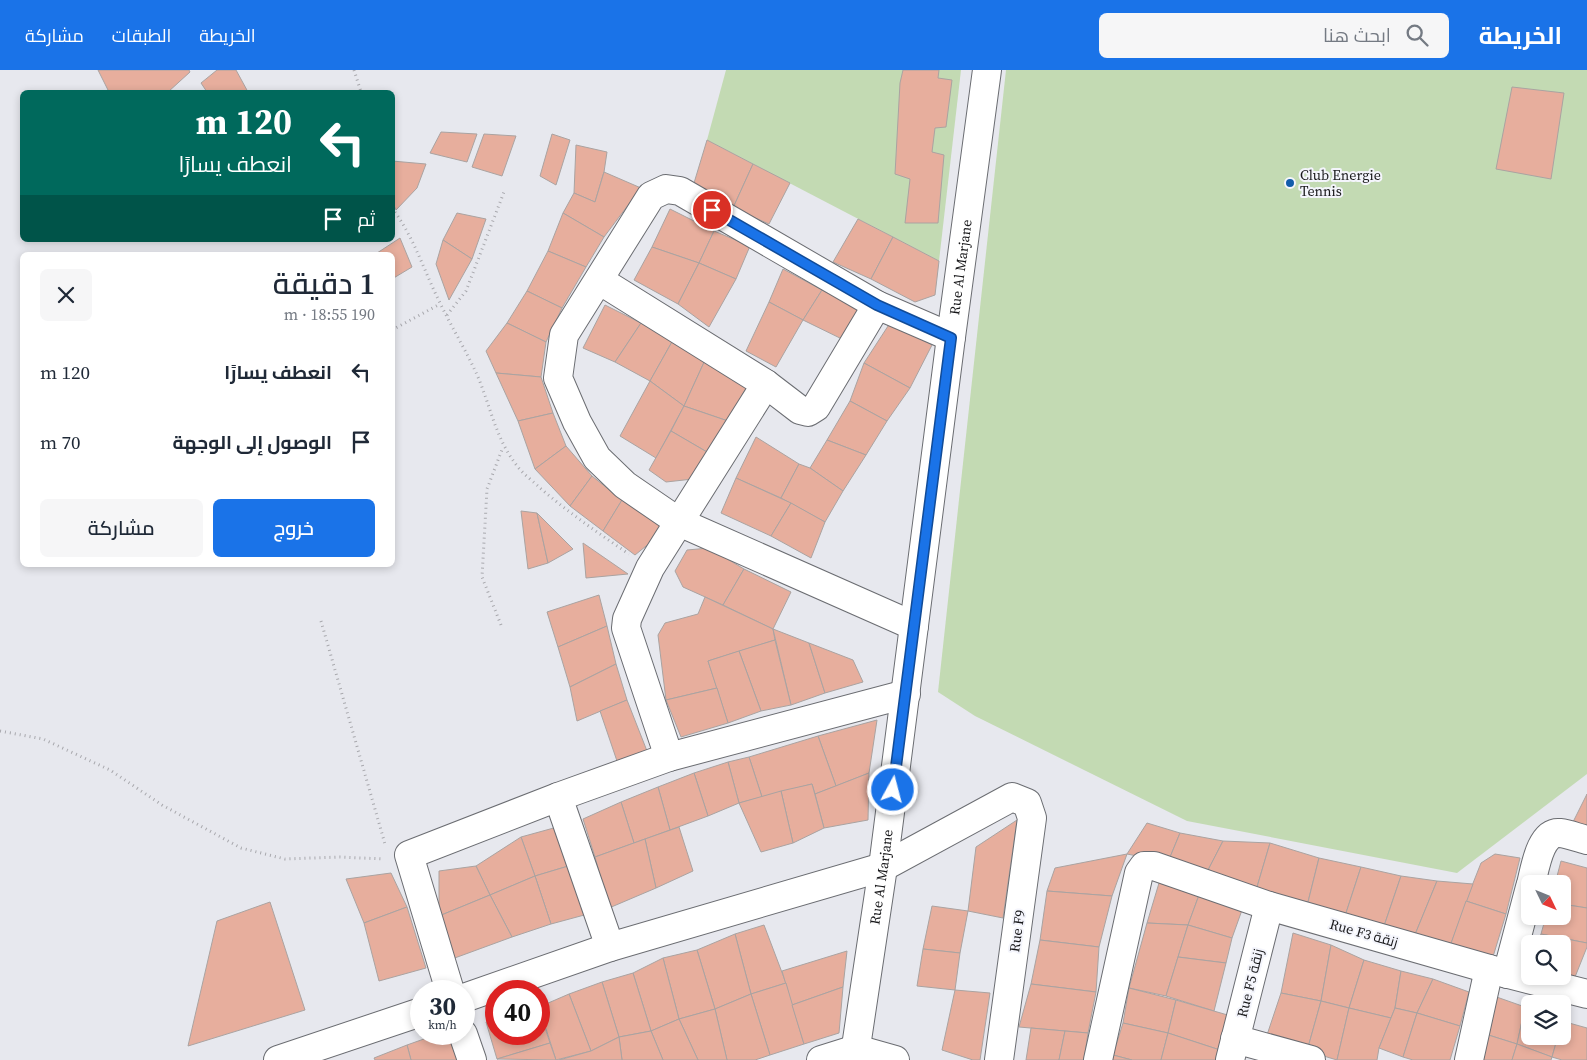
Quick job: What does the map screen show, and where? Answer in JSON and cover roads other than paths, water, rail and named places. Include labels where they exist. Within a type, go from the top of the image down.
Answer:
[{"type":"street","name":"Rue Al Marjane","points":[[855,1054],[883,866],[987,70]]},
{"type":"street","points":[[914,626],[679,522],[625,485],[597,458],[577,422],[558,378],[564,335],[651,196],[666,189],[680,191],[877,305],[951,338]]},
{"type":"street","points":[[599,280],[766,384],[800,410],[808,412],[816,408],[877,305]]},
{"type":"street","points":[[669,757],[626,628],[627,619],[650,568],[766,384]]},
{"type":"street","points":[[446,980],[399,857],[669,757],[906,694]]},
{"type":"street","name":"Rue F9","points":[[883,866],[1012,797],[1027,803],[1032,818],[999,1060]]},
{"type":"street","points":[[558,798],[610,947]]},
{"type":"street","points":[[1533,875],[1541,846],[1548,836],[1558,832],[1587,840]]},
{"type":"street","points":[[475,994],[610,947],[883,866]]},
{"type":"street","name":"Rue F3 زنقة","points":[[1098,1060],[1139,873],[1144,866],[1154,866],[1269,906],[1498,971],[1587,994]]},
{"type":"street","name":"Rue F5 زنقة","points":[[1233,1050],[1269,906]]},
{"type":"street","points":[[1469,1060],[1498,971],[1521,911]]},
{"type":"street","points":[[278,1060],[410,1016]]},
{"type":"street","points":[[467,1045],[472,1060]]},
{"type":"street","points":[[1233,1050],[1311,1060]]},
{"type":"street","points":[[821,1060],[855,1054],[895,1060]]},
{"type":"place","name":"Club Energie Tennis","points":[[1290,183]]}]
